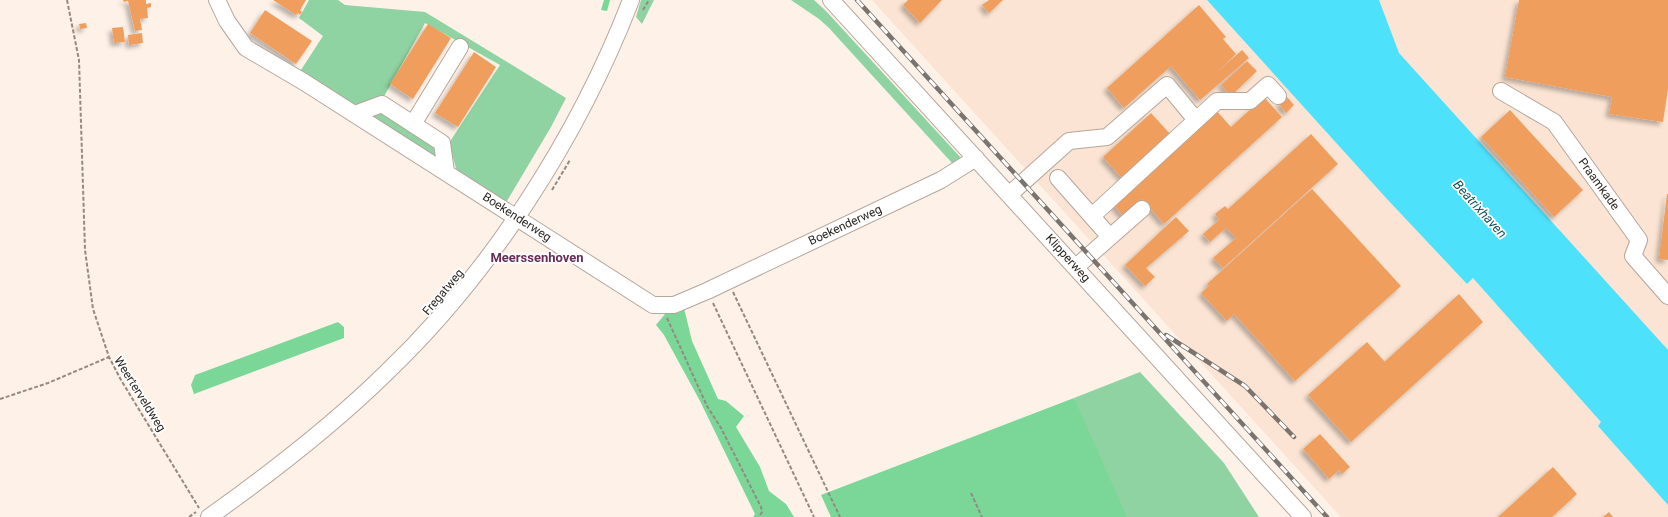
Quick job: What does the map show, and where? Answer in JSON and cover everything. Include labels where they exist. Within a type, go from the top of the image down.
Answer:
[{"type":"street","name":"Boekenderweg","points":[[217,0],[227,21],[246,48],[355,114],[653,305],[674,305],[707,291],[941,180],[976,158]]},
{"type":"street","name":"Fregatweg","points":[[204,513],[307,444],[387,373],[449,304],[516,217],[551,163],[597,78],[618,34],[631,0]]},
{"type":"street","name":"Klipperweg","points":[[831,0],[1010,194],[1302,517]]},
{"type":"street","points":[[413,124],[460,48]]},
{"type":"street","points":[[1010,194],[1069,141],[1107,137],[1167,85],[1196,120]]},
{"type":"street","points":[[1092,216],[1216,101],[1250,101],[1268,85],[1278,96]]},
{"type":"street","name":"Praamkade","points":[[1501,91],[1554,122],[1638,240],[1633,256],[1668,296]]},
{"type":"street","points":[[355,114],[382,104],[442,143],[446,172]]},
{"type":"street","points":[[1058,178],[1110,236]]},
{"type":"street","points":[[1076,267],[1142,209]]},
{"type":"path","points":[[67,0],[79,60],[85,250],[93,309],[109,357]]},
{"type":"path","points":[[728,281],[840,517]]},
{"type":"path","points":[[707,291],[814,517]]},
{"type":"path","points":[[663,306],[666,317],[707,406],[721,428],[761,507],[762,512],[759,517]]},
{"type":"path","name":"Weerterveldweg","points":[[0,399],[48,383],[109,357],[121,380],[204,513]]},
{"type":"path","points":[[972,493],[982,517]]},
{"type":"path","points":[[189,517],[204,513]]},
{"type":"shaded area","name":"Beatrixhaven","points":[[872,0],[1668,0],[1668,497],[1664,501],[1668,505],[1668,517],[1341,517]]},
{"type":"green space","points":[[309,0],[338,0],[345,5],[425,12],[566,98],[551,127],[507,201],[497,198],[457,172],[449,143],[500,65],[425,23],[382,100],[357,109],[299,73],[323,36],[299,18]]},
{"type":"green space","points":[[604,0],[610,0],[607,11],[601,10]]},
{"type":"green space","points":[[641,0],[654,0],[642,24],[636,17]]},
{"type":"green space","points":[[791,0],[814,0],[826,11],[973,171],[962,174],[829,28],[819,19]]},
{"type":"green space","points":[[378,110],[439,149],[441,165],[365,115]]},
{"type":"green space","points":[[684,308],[692,341],[718,399],[726,401],[744,416],[736,427],[760,467],[769,491],[786,504],[794,517],[753,517],[755,514],[700,401],[664,335],[656,325],[665,314]]},
{"type":"green space","points":[[338,322],[344,327],[344,338],[194,394],[191,385],[195,375]]},
{"type":"green space","points":[[1140,372],[1224,463],[1259,517],[843,517],[1075,401],[1074,398]]},
{"type":"green space","points":[[1074,398],[1127,517],[831,517],[821,495]]},
{"type":"water","points":[[1207,0],[1379,0],[1399,53],[1668,350],[1668,505],[1598,426],[1601,422],[1473,278],[1467,284],[1387,199]]},
{"type":"building","points":[[123,0],[146,0],[146,4],[151,3],[151,7],[147,8],[148,18],[140,19],[142,30],[135,31],[128,1],[124,2]]},
{"type":"building","points":[[273,0],[306,0],[300,10],[302,12],[300,15],[298,13],[296,15]]},
{"type":"building","points":[[908,0],[942,0],[920,23],[903,5]]},
{"type":"building","points":[[989,0],[1003,0],[989,13],[982,5]]},
{"type":"building","points":[[1519,0],[1668,0],[1668,89],[1663,122],[1609,114],[1612,97],[1505,77]]},
{"type":"building","points":[[1199,5],[1226,37],[1223,39],[1236,54],[1215,74],[1242,50],[1249,58],[1200,100],[1171,66],[1124,108],[1107,88]]},
{"type":"building","points":[[265,10],[312,41],[296,64],[250,33]]},
{"type":"building","points":[[86,23],[87,28],[80,29],[79,24]]},
{"type":"building","points":[[428,24],[451,38],[413,99],[390,84]]},
{"type":"building","points":[[123,27],[125,42],[114,43],[112,28]]},
{"type":"building","points":[[142,33],[143,43],[129,45],[128,35]]},
{"type":"building","points":[[474,52],[496,67],[458,127],[435,113]]},
{"type":"building","points":[[1247,61],[1257,71],[1231,96],[1221,85]]},
{"type":"building","points":[[1264,97],[1282,117],[1164,224],[1142,199],[1124,217],[1111,202],[1215,109],[1231,127]]},
{"type":"building","points":[[1287,97],[1294,105],[1286,113],[1279,104]]},
{"type":"building","points":[[1510,110],[1583,190],[1554,217],[1481,137]]},
{"type":"building","points":[[1151,113],[1171,135],[1123,179],[1103,157]]},
{"type":"building","points":[[1311,134],[1338,164],[1223,268],[1213,258],[1236,238],[1226,228],[1210,242],[1203,234],[1219,220],[1215,214],[1225,206],[1228,209]]},
{"type":"building","points":[[1312,189],[1401,286],[1295,381],[1234,314],[1227,321],[1201,293],[1209,286],[1207,284]]},
{"type":"building","points":[[1668,194],[1668,260],[1659,259]]},
{"type":"building","points":[[1176,217],[1189,231],[1146,268],[1155,277],[1145,286],[1125,265]]},
{"type":"building","points":[[1459,294],[1483,322],[1351,442],[1326,415]]},
{"type":"building","points":[[1367,342],[1385,362],[1326,415],[1308,395]]},
{"type":"building","points":[[1320,434],[1350,467],[1342,474],[1339,470],[1329,479],[1303,449]]},
{"type":"building","points":[[1553,467],[1577,494],[1552,517],[1498,517]]},
{"type":"building","points":[[1609,512],[1613,517],[1603,517]]},
{"type":"railway","points":[[857,0],[1327,517]]},
{"type":"railway","points":[[1166,335],[1245,386],[1294,437]]},
{"type":"district","name":"Meerssenhoven","points":[[537,257]]}]
